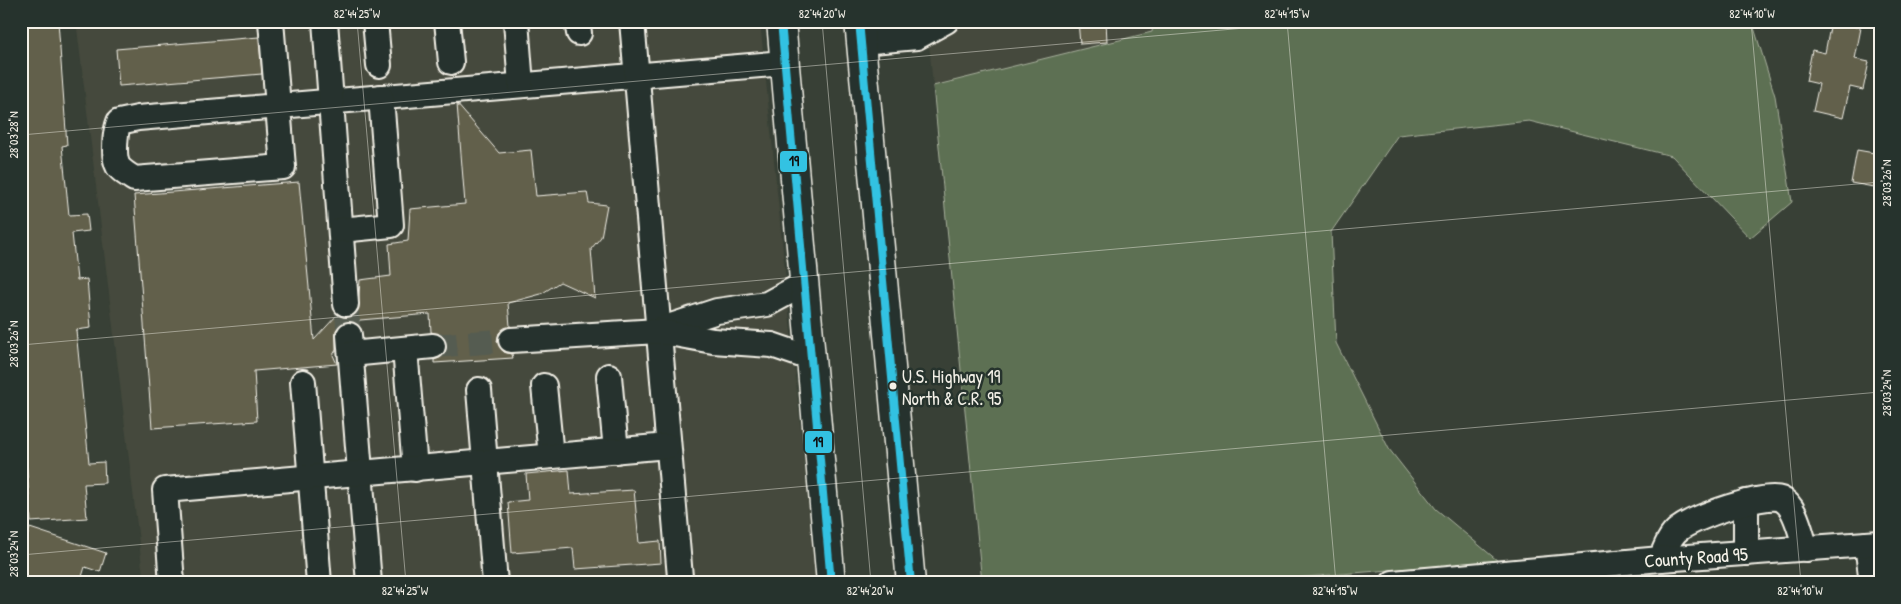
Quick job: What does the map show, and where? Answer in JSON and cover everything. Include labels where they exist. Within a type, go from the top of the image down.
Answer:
[{"type":"highway","points":[[781,21],[831,583]]},
{"type":"highway","points":[[860,32],[911,583]]},
{"type":"street","points":[[271,21],[278,106],[283,167],[134,179],[122,171],[117,165],[116,129],[119,122],[138,118],[278,106],[331,101],[784,63]]},
{"type":"street","points":[[325,21],[346,304]]},
{"type":"street","points":[[375,21],[379,66]]},
{"type":"street","points":[[447,21],[451,62]]},
{"type":"street","points":[[516,21],[521,85]]},
{"type":"street","points":[[632,21],[680,577]]},
{"type":"street","points":[[860,32],[917,37],[946,21]]},
{"type":"street","points":[[341,230],[391,226],[381,97]]},
{"type":"street","points":[[658,331],[717,311],[767,304],[804,284]]},
{"type":"street","points":[[511,340],[658,331],[712,341],[772,345],[810,358]]},
{"type":"street","points":[[369,583],[350,345],[405,349],[433,346]]},
{"type":"street","points":[[405,349],[415,469]]},
{"type":"street","points":[[609,376],[616,451]]},
{"type":"street","points":[[303,382],[320,583]]},
{"type":"street","points":[[544,386],[551,456]]},
{"type":"street","points":[[480,390],[484,462],[495,583]]},
{"type":"street","points":[[172,583],[164,490],[668,446]]},
{"type":"street","points":[[1661,559],[1678,530],[1710,514],[1746,502],[1771,497],[1781,499],[1788,504],[1806,549]]},
{"type":"street","points":[[1746,502],[1746,553]]},
{"type":"street","points":[[1872,583],[1873,543]]},
{"type":"street","name":"County Road 95","points":[[1393,583],[1462,580],[1661,559],[1873,543]]},
{"type":"shaded area","points":[[89,21],[760,21],[816,583],[144,583],[77,28]]},
{"type":"shaded area","points":[[927,21],[1154,21],[1152,32],[933,86]]},
{"type":"green space","points":[[1154,21],[1466,21],[1561,26],[1617,21],[1752,21],[1775,96],[1792,202],[1750,238],[1672,156],[1529,121],[1398,135],[1331,232],[1336,343],[1389,449],[1436,509],[1498,561],[1233,583],[982,583],[933,86],[1152,32]]},
{"type":"water","points":[[1468,21],[1617,21],[1599,24],[1562,25]]},
{"type":"building","points":[[21,21],[58,21],[67,145],[62,146],[69,215],[87,214],[89,231],[72,233],[77,280],[87,279],[91,328],[76,330],[89,463],[104,462],[105,483],[84,484],[87,518],[31,522],[26,460],[21,461]]},
{"type":"building","points":[[1078,21],[1106,21],[1107,42],[1080,44]]},
{"type":"building","points":[[1831,22],[1861,28],[1855,59],[1869,62],[1863,90],[1850,87],[1843,118],[1813,111],[1819,84],[1806,81],[1812,50],[1825,53]]},
{"type":"building","points":[[259,37],[262,74],[119,86],[116,49]]},
{"type":"building","points":[[457,104],[499,153],[531,150],[536,196],[587,192],[589,203],[607,205],[601,237],[591,249],[595,298],[560,282],[541,294],[508,303],[510,326],[499,333],[497,341],[504,352],[512,354],[513,358],[434,363],[434,360],[441,357],[445,352],[447,344],[439,334],[431,332],[430,314],[360,320],[357,324],[347,321],[336,330],[336,350],[333,355],[337,364],[254,371],[257,421],[152,428],[134,195],[299,182],[314,340],[338,314],[348,318],[358,310],[360,280],[391,276],[389,244],[408,241],[410,209],[465,204]]},
{"type":"building","points":[[1857,150],[1880,154],[1880,188],[1851,183]]},
{"type":"building","points":[[569,470],[571,494],[634,490],[639,543],[660,541],[661,563],[575,569],[573,548],[512,553],[508,502],[528,500],[526,474]]},
{"type":"building","points":[[30,528],[106,553],[100,572],[85,567],[80,583],[21,583],[21,554]]},
{"type":"tunnel","points":[[346,304],[349,335]]},
{"type":"tunnel","points":[[433,346],[511,340]]},
{"type":"transit line","name":"19","points":[[781,21],[831,583]]},
{"type":"transit line","name":"19","points":[[859,21],[911,583]]},
{"type":"place","name":"U.S. Highway 19 North & C.R. 95","points":[[893,386]]}]
